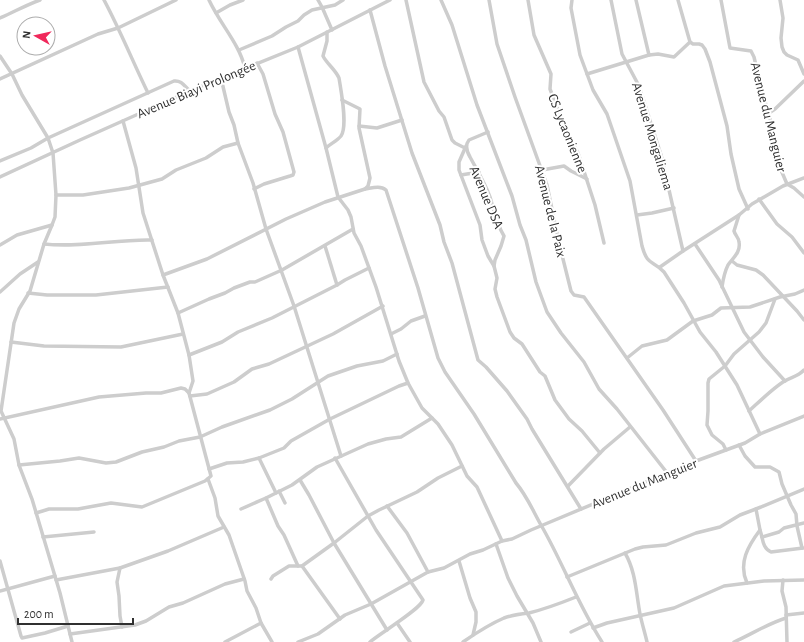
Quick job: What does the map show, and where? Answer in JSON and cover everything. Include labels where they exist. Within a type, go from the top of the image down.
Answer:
[{"type":"street","points":[[0,18],[25,5],[40,0]]},
{"type":"street","points":[[104,0],[148,93]]},
{"type":"street","points":[[0,79],[98,34],[118,28],[176,0]]},
{"type":"street","points":[[209,0],[216,14],[239,50],[245,68]]},
{"type":"street","points":[[216,14],[230,5],[244,0]]},
{"type":"street","points":[[318,0],[332,30]]},
{"type":"street","points":[[239,50],[272,36],[298,21],[304,14],[322,7],[335,5],[343,0]]},
{"type":"street","name":"Avenue Biayi Prolongée","points":[[1,177],[190,91],[298,47],[390,0]]},
{"type":"street","points":[[406,0],[424,82],[439,111],[444,117],[452,140],[455,144],[466,146]]},
{"type":"street","points":[[441,0],[452,24],[478,105],[512,196],[526,240],[536,282],[547,312],[561,333],[584,362],[599,389],[617,409],[668,474]]},
{"type":"street","name":"Avenue de la Paix","points":[[489,0],[497,44],[547,185],[560,250],[573,294],[584,298],[627,358]]},
{"type":"street","name":"CS Lycaonienne","points":[[528,0],[534,35],[551,74],[550,89],[565,128],[578,153],[587,179],[604,243]]},
{"type":"street","points":[[572,0],[573,20],[580,55],[593,90],[607,114],[624,164],[632,190],[645,257],[650,262],[660,267],[700,332],[716,352],[740,389],[760,434]]},
{"type":"street","name":"Avenue Mongaliema","points":[[611,0],[622,54],[640,86],[662,162],[683,251]]},
{"type":"street","points":[[636,0],[649,55]]},
{"type":"street","points":[[678,0],[690,42]]},
{"type":"street","name":"Avenue du Manguier","points":[[721,0],[728,45],[732,49],[750,51],[754,57],[763,96],[769,113],[778,163],[788,184],[804,197]]},
{"type":"street","points":[[780,0],[783,18],[781,38],[782,47],[787,55],[798,60],[804,74]]},
{"type":"street","points":[[370,10],[383,61],[418,171],[440,225],[444,242],[452,263],[459,294],[478,360],[490,371],[522,412],[581,509]]},
{"type":"street","points":[[326,148],[342,135],[344,127],[339,78],[336,71],[326,62],[323,56],[327,41],[327,32]]},
{"type":"street","points":[[587,74],[649,55],[658,54],[674,57],[690,42]]},
{"type":"street","points":[[690,42],[693,44],[702,45],[710,62],[727,126],[731,154],[739,189],[748,209]]},
{"type":"street","points":[[298,47],[338,197],[348,210],[351,217],[353,228],[383,306],[397,354],[408,383],[419,404],[438,424],[452,445],[467,476],[477,487],[502,541]]},
{"type":"street","points":[[0,56],[12,74],[22,95],[48,138],[53,153],[56,196],[52,225],[44,244],[28,293],[16,317],[1,406],[2,418],[12,433],[19,465],[36,513],[62,598],[72,642]]},
{"type":"street","points":[[254,189],[264,184],[290,176],[294,173],[283,132],[275,114],[264,74],[257,63]]},
{"type":"street","points":[[221,78],[238,143],[266,229],[294,306],[341,456]]},
{"type":"street","points":[[0,161],[148,93],[178,81],[190,91]]},
{"type":"street","points":[[769,113],[804,81]]},
{"type":"street","points":[[342,100],[360,109],[359,126],[370,178],[368,186],[365,189]]},
{"type":"street","points":[[359,126],[377,128],[402,120]]},
{"type":"street","points":[[123,121],[136,168],[143,213],[163,275],[178,313],[189,355],[193,381],[189,394]]},
{"type":"street","points":[[488,132],[469,140],[459,165],[461,175],[482,230],[482,240],[488,256],[494,266]]},
{"type":"street","points":[[56,196],[83,195],[129,188],[162,179],[176,170],[206,158],[224,147],[238,143]]},
{"type":"street","name":"Avenue DSA","points":[[466,146],[468,153],[490,196],[495,219],[504,236],[494,266],[497,278],[495,292],[510,332],[514,338],[522,344],[540,372],[545,376],[555,400],[566,416],[582,431],[600,454]]},
{"type":"street","points":[[542,170],[564,166],[587,179]]},
{"type":"street","points":[[461,175],[479,172]]},
{"type":"street","points":[[660,267],[748,209],[759,199],[788,184],[804,178]]},
{"type":"street","points":[[163,275],[207,259],[286,219],[338,197],[365,189],[382,187],[386,190],[418,288],[433,346],[444,372],[474,414],[522,491],[546,533],[576,597],[602,642]]},
{"type":"street","points":[[759,199],[777,224],[792,237],[804,253]]},
{"type":"street","points":[[637,215],[674,208]]},
{"type":"street","points":[[722,288],[726,269],[735,257],[739,246],[739,242],[734,231],[739,215]]},
{"type":"street","points":[[0,245],[17,235],[52,225]]},
{"type":"street","points":[[178,313],[234,288],[250,282],[255,282],[282,270],[325,246],[353,228]]},
{"type":"street","points":[[44,244],[60,246],[152,240]]},
{"type":"street","points":[[695,244],[718,280],[744,332],[763,357],[785,381]]},
{"type":"street","points":[[325,246],[337,285]]},
{"type":"street","points":[[488,256],[498,253]]},
{"type":"street","points":[[732,261],[737,265],[756,270],[763,275],[797,310],[804,320]]},
{"type":"street","points":[[0,292],[20,274],[39,262]]},
{"type":"street","points":[[189,355],[222,342],[238,332],[272,318],[369,268]]},
{"type":"street","points":[[28,293],[47,295],[96,295],[168,287]]},
{"type":"street","points":[[696,462],[663,410],[627,358],[642,346],[667,340],[693,320],[712,315],[721,308],[750,307],[804,290]]},
{"type":"street","points":[[726,450],[723,444],[712,435],[707,425],[708,383],[709,380],[725,366],[734,354],[751,341],[759,332],[766,323],[775,299]]},
{"type":"street","points":[[189,394],[207,394],[234,382],[252,369],[269,364],[306,347],[333,334],[383,306]]},
{"type":"street","points":[[391,334],[401,329],[411,321],[425,316]]},
{"type":"street","points":[[11,342],[44,346],[121,347],[183,334]]},
{"type":"street","points":[[19,465],[82,458],[106,463],[116,462],[142,452],[200,437],[292,400],[318,381],[328,376],[356,366],[383,361],[397,354]]},
{"type":"street","points":[[749,411],[775,388],[785,381],[801,374],[804,370]]},
{"type":"street","points":[[209,469],[227,463],[243,462],[259,458],[284,448],[291,441],[330,419],[408,383]]},
{"type":"street","points":[[2,418],[99,397],[161,393],[181,388],[185,389],[189,394],[209,469],[210,476],[208,479],[215,498],[218,516],[229,535],[247,591],[256,608],[261,623],[272,642]]},
{"type":"street","name":"Avenue du Manguier","points":[[298,642],[318,634],[350,612],[371,604],[428,572],[444,568],[470,554],[739,445],[760,434],[804,416]]},
{"type":"street","points":[[240,509],[266,498],[300,480],[317,466],[368,444],[386,439],[402,437],[432,418]]},
{"type":"street","points":[[568,486],[630,427]]},
{"type":"street","points":[[739,445],[745,456],[755,467],[770,467],[780,472],[782,484],[796,514],[797,526],[803,548],[771,552],[765,548],[756,510]]},
{"type":"street","points":[[259,458],[285,503]]},
{"type":"street","points":[[335,458],[390,552],[411,581],[423,601],[412,612],[370,642]]},
{"type":"street","points":[[271,579],[273,576],[289,566],[300,566],[334,543],[368,516],[417,492],[438,478],[462,466]]},
{"type":"street","points":[[36,513],[49,509],[78,509],[111,503],[142,507],[208,479]]},
{"type":"street","points":[[300,480],[334,543],[387,630]]},
{"type":"street","points":[[567,577],[643,547],[677,542],[696,533],[720,527],[740,515],[756,510],[804,489]]},
{"type":"street","points":[[266,498],[294,559],[340,619]]},
{"type":"street","points":[[387,506],[407,533],[428,572]]},
{"type":"street","points":[[762,537],[779,532],[784,528],[797,526],[804,523]]},
{"type":"street","points":[[0,591],[55,578],[120,568],[168,551],[224,527]]},
{"type":"street","points":[[747,583],[743,572],[744,562],[748,547],[760,530]]},
{"type":"street","points":[[43,537],[94,532]]},
{"type":"street","points":[[496,544],[508,578],[528,613],[541,642]]},
{"type":"street","points":[[625,553],[630,562],[634,575],[640,616],[647,642]]},
{"type":"street","points":[[0,561],[20,636],[22,638],[68,626]]},
{"type":"street","points":[[459,561],[470,598],[476,612],[476,622],[473,635]]},
{"type":"street","points":[[120,568],[116,582],[122,627]]},
{"type":"street","points":[[70,634],[135,625],[146,621],[169,607],[183,603],[225,584],[244,579]]},
{"type":"street","points":[[783,580],[782,591],[786,607],[787,642]]},
{"type":"street","points":[[593,628],[607,623],[674,608],[709,591],[724,586],[783,580],[804,580]]},
{"type":"street","points":[[463,642],[504,618],[528,613],[565,602],[576,597]]},
{"type":"street","points":[[734,642],[749,636],[786,616],[804,613]]},
{"type":"street","points":[[397,622],[410,642]]},
{"type":"street","points":[[225,642],[261,623]]},
{"type":"street","points":[[571,632],[590,623]]},
{"type":"street","points":[[30,637],[31,642]]},
{"type":"street","points":[[310,637],[313,642]]}]
